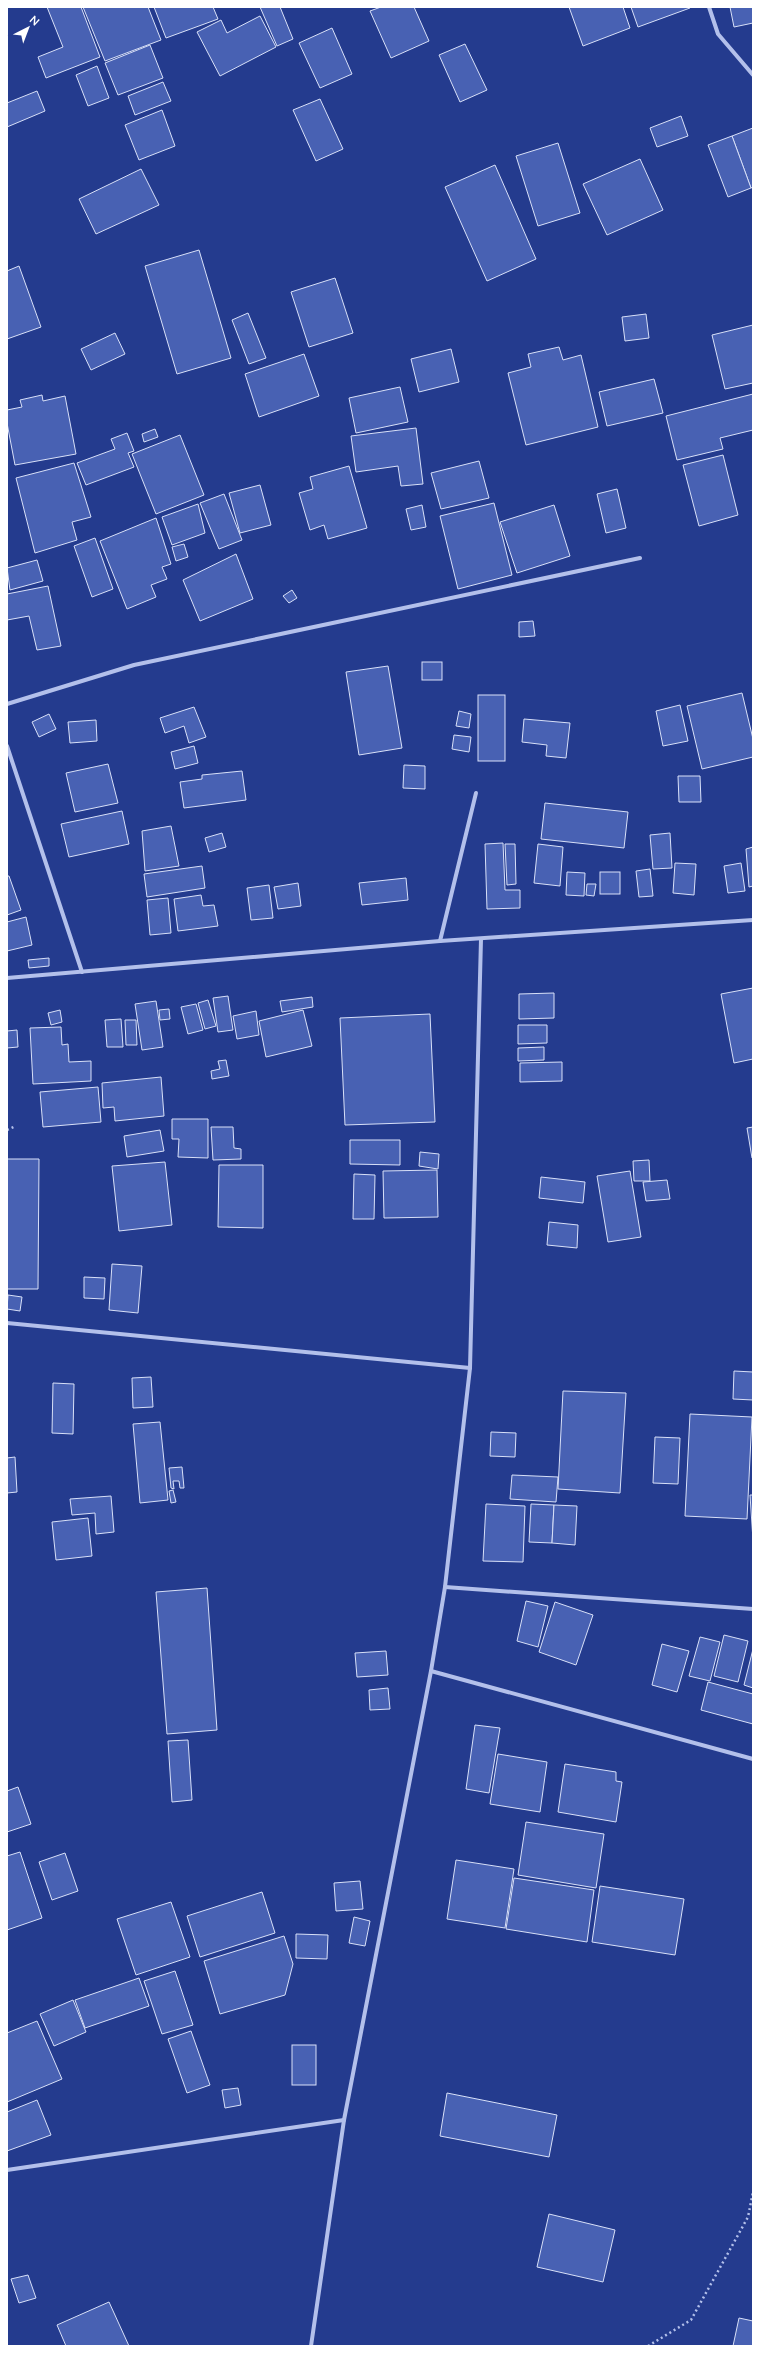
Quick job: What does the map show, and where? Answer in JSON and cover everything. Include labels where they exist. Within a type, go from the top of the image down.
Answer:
[{"type":"street","points":[[709,7],[718,34],[753,74]]},
{"type":"street","points":[[7,704],[134,665],[640,558]]},
{"type":"street","points":[[7,746],[82,972]]},
{"type":"street","points":[[440,941],[476,793]]},
{"type":"street","points":[[7,978],[440,941],[753,920]]},
{"type":"street","points":[[311,2346],[344,2120],[431,1671],[445,1587],[470,1368],[481,939]]},
{"type":"street","points":[[7,1323],[470,1368]]},
{"type":"street","points":[[445,1587],[753,1609]]},
{"type":"street","points":[[431,1671],[753,1759]]},
{"type":"street","points":[[7,2170],[344,2120]]},
{"type":"path","points":[[7,1130],[16,1126]]},
{"type":"path","points":[[648,2346],[691,2320],[748,2217],[753,2192]]},
{"type":"building","points":[[47,7],[81,7],[100,57],[46,78],[38,57],[63,47]]},
{"type":"building","points":[[83,7],[148,7],[161,40],[105,61]]},
{"type":"building","points":[[154,7],[213,7],[218,19],[166,38]]},
{"type":"building","points":[[260,7],[280,7],[293,39],[277,46]]},
{"type":"building","points":[[381,7],[414,7],[429,41],[391,58],[370,11]]},
{"type":"building","points":[[569,7],[623,7],[630,28],[583,46]]},
{"type":"building","points":[[631,7],[689,7],[690,8],[638,27]]},
{"type":"building","points":[[730,7],[753,7],[753,23],[734,27]]},
{"type":"building","points":[[260,16],[276,47],[220,76],[197,32],[221,20],[227,33]]},
{"type":"building","points":[[332,28],[352,74],[320,88],[299,43]]},
{"type":"building","points":[[465,44],[487,90],[460,102],[439,55]]},
{"type":"building","points":[[150,45],[163,78],[118,95],[105,63]]},
{"type":"building","points":[[97,66],[109,98],[88,106],[76,75]]},
{"type":"building","points":[[163,82],[171,101],[135,115],[128,96]]},
{"type":"building","points":[[37,91],[45,111],[7,127],[7,103]]},
{"type":"building","points":[[320,99],[343,149],[316,161],[293,110]]},
{"type":"building","points":[[162,110],[175,146],[139,160],[125,125]]},
{"type":"building","points":[[681,116],[688,136],[657,147],[650,128]]},
{"type":"building","points":[[753,128],[753,187],[751,188],[732,136]]},
{"type":"building","points":[[732,136],[751,188],[728,197],[708,145]]},
{"type":"building","points":[[558,143],[580,213],[538,226],[516,156]]},
{"type":"building","points":[[640,159],[663,210],[607,235],[583,184]]},
{"type":"building","points":[[495,165],[536,259],[487,281],[445,187]]},
{"type":"building","points":[[141,169],[159,205],[96,234],[79,199]]},
{"type":"building","points":[[199,250],[231,358],[177,374],[145,266]]},
{"type":"building","points":[[19,266],[41,327],[7,339],[7,271]]},
{"type":"building","points":[[335,278],[353,333],[309,347],[291,292]]},
{"type":"building","points":[[248,313],[266,358],[249,364],[232,320]]},
{"type":"building","points":[[646,314],[649,338],[625,341],[622,317]]},
{"type":"building","points":[[753,325],[753,383],[725,389],[712,335]]},
{"type":"building","points":[[115,333],[125,354],[91,370],[81,349]]},
{"type":"building","points":[[559,347],[563,360],[581,355],[598,427],[526,445],[508,373],[531,367],[528,354]]},
{"type":"building","points":[[451,349],[459,382],[419,392],[411,359]]},
{"type":"building","points":[[304,354],[319,396],[259,417],[245,374]]},
{"type":"building","points":[[654,379],[663,413],[607,426],[599,392]]},
{"type":"building","points":[[400,387],[408,422],[356,433],[349,398]]},
{"type":"building","points":[[753,394],[753,430],[720,438],[723,449],[677,460],[666,416]]},
{"type":"building","points":[[42,395],[43,401],[65,396],[76,454],[15,465],[7,423],[7,410],[22,407],[20,400]]},
{"type":"building","points":[[416,428],[423,484],[401,486],[398,466],[356,472],[351,436]]},
{"type":"building","points":[[155,429],[158,437],[144,442],[142,434]]},
{"type":"building","points":[[127,433],[134,451],[128,453],[134,467],[86,485],[77,463],[115,449],[111,439]]},
{"type":"building","points":[[180,435],[204,495],[156,514],[132,454]]},
{"type":"building","points":[[723,455],[738,515],[699,526],[683,465]]},
{"type":"building","points":[[479,461],[489,498],[441,509],[431,473]]},
{"type":"building","points":[[74,463],[91,517],[72,522],[77,540],[35,553],[16,478]]},
{"type":"building","points":[[349,466],[367,528],[328,539],[324,525],[310,530],[299,493],[313,489],[310,477]]},
{"type":"building","points":[[260,485],[271,525],[240,533],[229,493]]},
{"type":"building","points":[[617,489],[626,528],[606,533],[597,494]]},
{"type":"building","points":[[224,494],[242,540],[219,549],[200,503]]},
{"type":"building","points":[[494,503],[512,575],[458,589],[440,516]]},
{"type":"building","points":[[198,504],[205,533],[172,545],[162,517]]},
{"type":"building","points":[[422,505],[426,527],[411,530],[406,509]]},
{"type":"building","points":[[554,505],[570,556],[517,573],[500,522]]},
{"type":"building","points":[[156,518],[171,564],[162,567],[167,579],[151,585],[156,597],[127,609],[100,541]]},
{"type":"building","points":[[95,538],[113,589],[92,597],[74,546]]},
{"type":"building","points":[[184,544],[188,557],[176,561],[172,547]]},
{"type":"building","points":[[236,554],[253,599],[200,621],[183,580]]},
{"type":"building","points":[[37,560],[43,581],[10,590],[7,568]]},
{"type":"building","points":[[48,586],[61,646],[37,650],[29,616],[7,620],[7,594]]},
{"type":"building","points":[[292,590],[297,598],[289,603],[283,596]]},
{"type":"building","points":[[533,621],[535,636],[519,637],[519,622]]},
{"type":"building","points":[[422,662],[442,662],[442,680],[422,680]]},
{"type":"building","points":[[388,666],[402,748],[359,755],[346,672]]},
{"type":"building","points":[[742,693],[753,739],[753,757],[702,769],[687,706]]},
{"type":"building","points":[[478,695],[505,695],[505,761],[478,761]]},
{"type":"building","points":[[680,705],[688,741],[663,746],[656,711]]},
{"type":"building","points":[[194,707],[206,737],[189,743],[184,726],[165,733],[160,718]]},
{"type":"building","points":[[459,711],[471,714],[469,728],[456,726]]},
{"type":"building","points":[[49,714],[56,729],[39,737],[32,722]]},
{"type":"building","points":[[524,719],[570,723],[566,758],[546,756],[547,745],[522,742]]},
{"type":"building","points":[[96,720],[97,741],[70,743],[68,722]]},
{"type":"building","points":[[454,735],[471,737],[469,752],[452,749]]},
{"type":"building","points":[[194,746],[198,763],[175,769],[171,752]]},
{"type":"building","points":[[108,764],[118,803],[75,812],[66,773]]},
{"type":"building","points":[[404,765],[425,766],[425,789],[403,788]]},
{"type":"building","points":[[242,771],[246,800],[184,808],[180,782],[202,779],[202,775]]},
{"type":"building","points":[[678,776],[700,776],[701,802],[679,802]]},
{"type":"building","points":[[545,803],[628,812],[624,848],[541,839]]},
{"type":"building","points":[[122,811],[129,844],[69,857],[61,824]]},
{"type":"building","points":[[171,826],[179,866],[145,871],[142,831]]},
{"type":"building","points":[[222,833],[226,847],[209,852],[205,838]]},
{"type":"building","points":[[670,833],[672,868],[653,869],[650,835]]},
{"type":"building","points":[[503,843],[505,890],[520,890],[520,908],[487,909],[485,844]]},
{"type":"building","points":[[505,844],[515,844],[516,884],[507,885]]},
{"type":"building","points":[[538,844],[563,847],[560,886],[534,883]]},
{"type":"building","points":[[753,847],[753,886],[749,887],[746,849]]},
{"type":"building","points":[[675,863],[696,864],[694,895],[673,893]]},
{"type":"building","points":[[741,863],[745,891],[728,893],[724,866]]},
{"type":"building","points":[[202,866],[205,888],[147,897],[144,874]]},
{"type":"building","points":[[650,869],[653,896],[639,897],[636,871]]},
{"type":"building","points":[[567,872],[585,873],[584,896],[566,895]]},
{"type":"building","points":[[600,872],[620,872],[620,894],[600,894]]},
{"type":"building","points":[[7,876],[9,876],[21,910],[7,915]]},
{"type":"building","points":[[406,878],[408,900],[362,905],[359,883]]},
{"type":"building","points":[[298,883],[301,906],[278,909],[274,887]]},
{"type":"building","points":[[587,884],[596,884],[594,896],[586,895]]},
{"type":"building","points":[[269,885],[273,918],[251,920],[247,888]]},
{"type":"building","points":[[201,895],[203,906],[214,905],[218,926],[178,931],[174,899]]},
{"type":"building","points":[[168,898],[171,933],[150,935],[147,900]]},
{"type":"building","points":[[26,917],[32,945],[7,951],[7,922]]},
{"type":"building","points":[[49,958],[49,966],[29,968],[28,960]]},
{"type":"building","points":[[753,988],[753,1059],[734,1063],[721,994]]},
{"type":"building","points":[[554,993],[554,1018],[519,1019],[519,994]]},
{"type":"building","points":[[228,996],[233,1030],[218,1032],[213,998]]},
{"type":"building","points":[[312,997],[313,1007],[282,1012],[280,1001]]},
{"type":"building","points":[[208,1000],[216,1026],[205,1029],[198,1003]]},
{"type":"building","points":[[156,1001],[163,1047],[142,1050],[135,1004]]},
{"type":"building","points":[[196,1004],[203,1030],[188,1034],[181,1007]]},
{"type":"building","points":[[169,1009],[170,1019],[160,1020],[159,1010]]},
{"type":"building","points":[[60,1010],[62,1022],[51,1025],[48,1013]]},
{"type":"building","points":[[303,1010],[312,1046],[266,1057],[259,1021]]},
{"type":"building","points":[[256,1011],[259,1035],[237,1039],[233,1016]]},
{"type":"building","points":[[430,1014],[435,1122],[345,1125],[340,1018]]},
{"type":"building","points":[[121,1019],[123,1047],[107,1047],[105,1020]]},
{"type":"building","points":[[125,1020],[136,1020],[137,1045],[126,1045]]},
{"type":"building","points":[[518,1025],[547,1025],[547,1043],[518,1044]]},
{"type":"building","points":[[61,1027],[62,1045],[68,1044],[69,1062],[91,1061],[91,1081],[33,1084],[30,1028]]},
{"type":"building","points":[[17,1030],[18,1047],[7,1048],[7,1031]]},
{"type":"building","points":[[544,1047],[544,1060],[518,1061],[518,1048]]},
{"type":"building","points":[[226,1060],[229,1076],[212,1079],[211,1071],[220,1069],[218,1061]]},
{"type":"building","points":[[562,1062],[562,1081],[520,1082],[520,1063]]},
{"type":"building","points":[[161,1077],[164,1116],[115,1121],[114,1107],[103,1108],[102,1083]]},
{"type":"building","points":[[98,1087],[101,1122],[43,1127],[40,1092]]},
{"type":"building","points":[[172,1119],[208,1119],[208,1158],[178,1157],[179,1139],[172,1139]]},
{"type":"building","points":[[211,1127],[233,1127],[234,1148],[241,1149],[241,1159],[213,1160]]},
{"type":"building","points":[[753,1127],[753,1157],[752,1158],[747,1128]]},
{"type":"building","points":[[160,1130],[164,1151],[127,1157],[124,1136]]},
{"type":"building","points":[[350,1140],[400,1140],[400,1165],[350,1164]]},
{"type":"building","points":[[420,1152],[439,1154],[438,1169],[419,1166]]},
{"type":"building","points":[[7,1159],[39,1159],[38,1289],[7,1289]]},
{"type":"building","points":[[649,1160],[650,1181],[634,1181],[633,1161]]},
{"type":"building","points":[[165,1162],[172,1225],[119,1231],[112,1166]]},
{"type":"building","points":[[219,1165],[263,1165],[263,1228],[218,1227]]},
{"type":"building","points":[[437,1170],[438,1217],[384,1218],[383,1171]]},
{"type":"building","points":[[630,1171],[641,1237],[608,1242],[597,1176]]},
{"type":"building","points":[[354,1174],[375,1175],[374,1219],[353,1219]]},
{"type":"building","points":[[541,1177],[585,1182],[583,1203],[539,1198]]},
{"type":"building","points":[[667,1180],[670,1199],[646,1201],[643,1182]]},
{"type":"building","points":[[549,1222],[578,1225],[577,1248],[547,1245]]},
{"type":"building","points":[[112,1264],[142,1266],[138,1313],[109,1310]]},
{"type":"building","points":[[84,1277],[105,1278],[104,1299],[84,1298]]},
{"type":"building","points":[[8,1295],[22,1297],[20,1311],[7,1309]]},
{"type":"building","points":[[734,1371],[753,1372],[753,1400],[733,1399]]},
{"type":"building","points":[[151,1377],[153,1407],[133,1408],[132,1378]]},
{"type":"building","points":[[53,1383],[74,1384],[73,1434],[52,1433]]},
{"type":"building","points":[[563,1391],[626,1393],[620,1493],[558,1489]]},
{"type":"building","points":[[690,1414],[752,1417],[747,1519],[685,1516]]},
{"type":"building","points":[[160,1422],[168,1500],[140,1503],[133,1424]]},
{"type":"building","points":[[491,1432],[516,1433],[515,1457],[490,1456]]},
{"type":"building","points":[[655,1437],[680,1438],[678,1484],[653,1483]]},
{"type":"building","points":[[15,1457],[17,1492],[7,1493],[7,1458]]},
{"type":"building","points":[[182,1467],[184,1488],[180,1488],[179,1481],[173,1481],[174,1489],[171,1488],[169,1468]]},
{"type":"building","points":[[512,1475],[558,1477],[556,1502],[510,1499]]},
{"type":"building","points":[[173,1490],[176,1502],[171,1503],[169,1491]]},
{"type":"building","points":[[750,1495],[753,1495],[753,1540]]},
{"type":"building","points":[[111,1496],[114,1532],[96,1534],[95,1513],[72,1515],[70,1499]]},
{"type":"building","points":[[486,1504],[525,1506],[523,1562],[483,1561]]},
{"type":"building","points":[[531,1504],[554,1505],[552,1543],[529,1542]]},
{"type":"building","points":[[554,1505],[577,1506],[575,1545],[552,1543]]},
{"type":"building","points":[[88,1518],[92,1556],[56,1560],[52,1522]]},
{"type":"building","points":[[207,1588],[217,1730],[167,1734],[156,1592]]},
{"type":"building","points":[[526,1601],[548,1606],[538,1647],[517,1641]]},
{"type":"building","points":[[555,1602],[593,1615],[576,1665],[539,1652]]},
{"type":"building","points":[[724,1635],[748,1641],[738,1682],[714,1676]]},
{"type":"building","points":[[700,1637],[720,1642],[710,1681],[689,1676]]},
{"type":"building","points":[[662,1644],[689,1651],[677,1692],[652,1685]]},
{"type":"building","points":[[753,1649],[753,1688],[744,1685]]},
{"type":"building","points":[[386,1651],[388,1675],[357,1677],[355,1653]]},
{"type":"building","points":[[708,1682],[753,1694],[753,1724],[701,1710]]},
{"type":"building","points":[[388,1688],[390,1709],[370,1710],[369,1690]]},
{"type":"building","points":[[475,1725],[500,1728],[489,1793],[466,1789]]},
{"type":"building","points":[[188,1740],[192,1800],[172,1802],[168,1741]]},
{"type":"building","points":[[498,1754],[547,1762],[540,1812],[490,1804]]},
{"type":"building","points":[[565,1764],[616,1772],[616,1781],[622,1782],[616,1822],[558,1812]]},
{"type":"building","points":[[18,1787],[31,1824],[7,1832],[7,1791]]},
{"type":"building","points":[[526,1822],[604,1834],[596,1888],[518,1875]]},
{"type":"building","points":[[20,1852],[42,1918],[7,1930],[7,1856]]},
{"type":"building","points":[[65,1853],[78,1891],[52,1900],[39,1862]]},
{"type":"building","points":[[456,1860],[514,1869],[505,1928],[447,1919]]},
{"type":"building","points":[[514,1878],[594,1890],[587,1942],[506,1929]]},
{"type":"building","points":[[360,1881],[363,1909],[336,1911],[334,1883]]},
{"type":"building","points":[[600,1886],[684,1899],[675,1955],[592,1942]]},
{"type":"building","points":[[262,1892],[275,1933],[200,1957],[187,1916]]},
{"type":"building","points":[[171,1902],[190,1957],[136,1975],[117,1919]]},
{"type":"building","points":[[354,1917],[370,1921],[365,1946],[349,1943]]},
{"type":"building","points":[[296,1934],[328,1935],[327,1959],[296,1958]]},
{"type":"building","points":[[284,1936],[293,1964],[285,1995],[220,2014],[204,1961]]},
{"type":"building","points":[[175,1971],[193,2025],[162,2034],[144,1981]]},
{"type":"building","points":[[139,1978],[149,2006],[85,2028],[75,2000]]},
{"type":"building","points":[[73,2000],[86,2032],[54,2046],[40,2014]]},
{"type":"building","points":[[37,2021],[62,2079],[7,2102],[7,2033]]},
{"type":"building","points":[[191,2031],[210,2085],[187,2093],[168,2039]]},
{"type":"building","points":[[292,2045],[316,2045],[316,2085],[292,2085]]},
{"type":"building","points":[[238,2088],[241,2105],[225,2108],[222,2090]]},
{"type":"building","points":[[447,2093],[557,2115],[549,2157],[440,2136]]},
{"type":"building","points":[[37,2100],[51,2135],[7,2151],[7,2112]]},
{"type":"building","points":[[549,2214],[615,2230],[603,2282],[537,2267]]},
{"type":"building","points":[[28,2275],[36,2298],[19,2303],[11,2279]]},
{"type":"building","points":[[109,2302],[129,2346],[66,2346],[57,2325]]},
{"type":"building","points":[[739,2318],[753,2321],[753,2346],[733,2346]]}]
